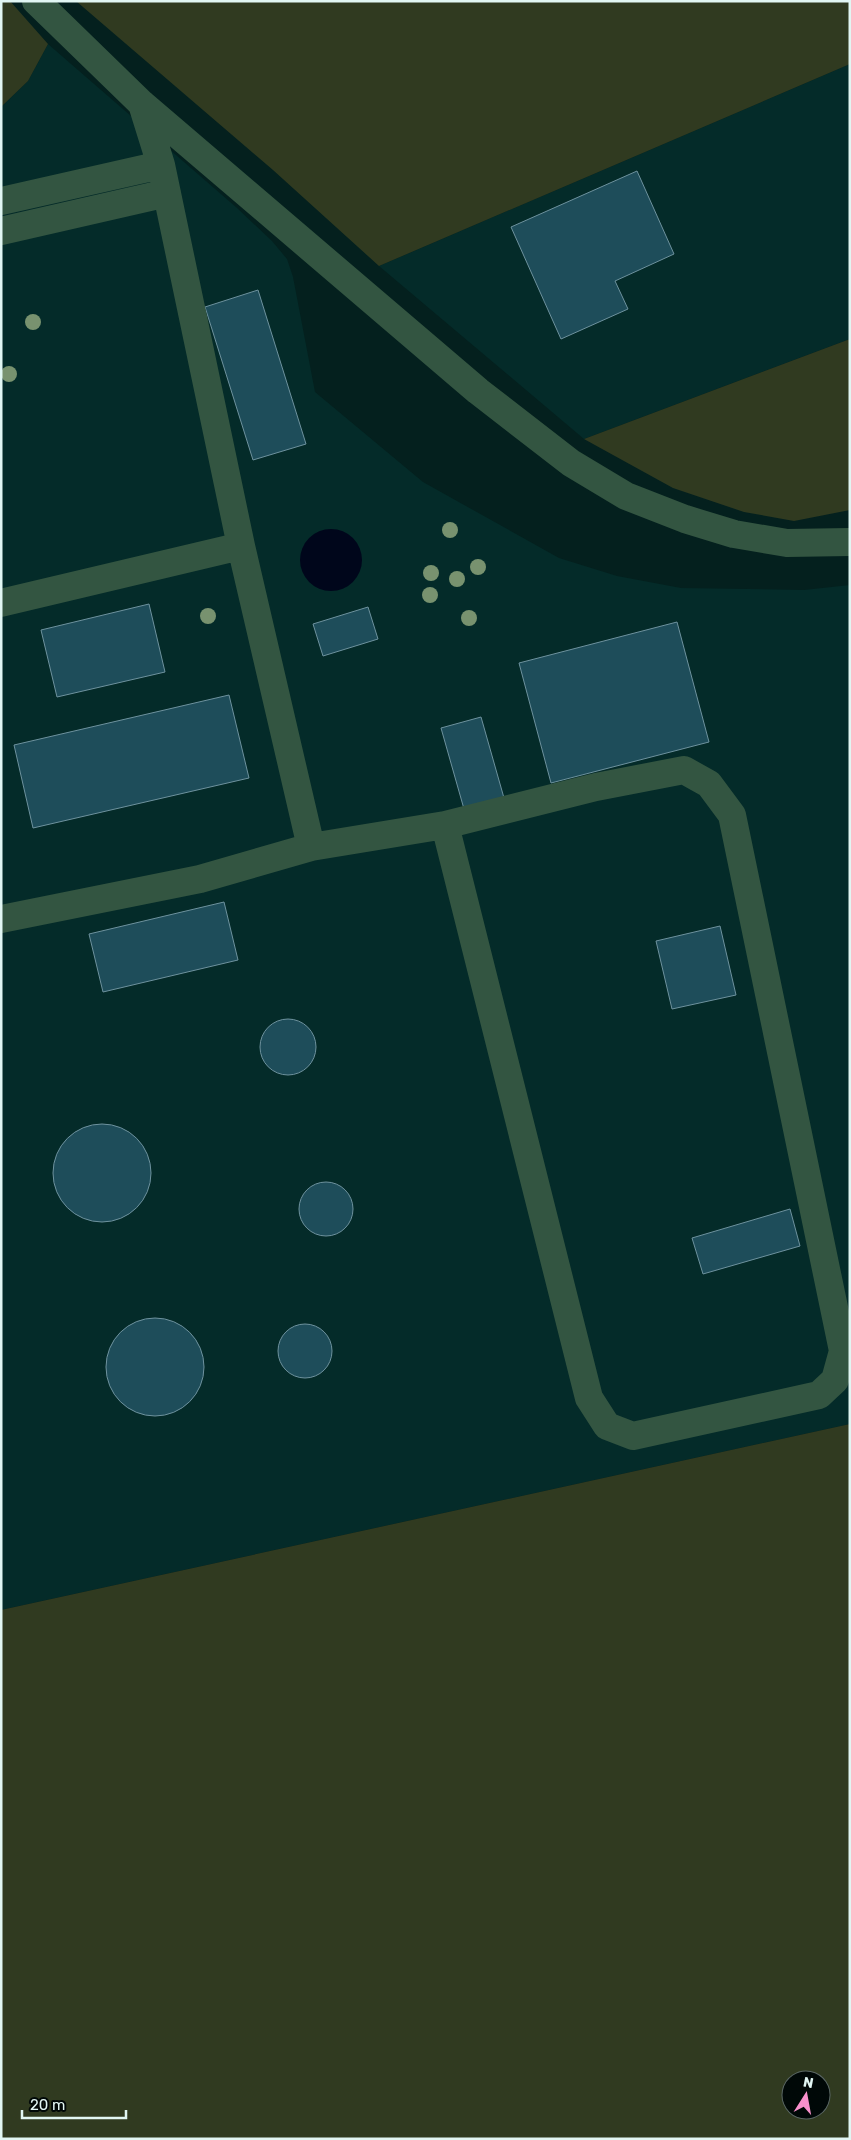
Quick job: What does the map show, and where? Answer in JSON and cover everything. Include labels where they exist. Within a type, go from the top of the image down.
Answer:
[{"type":"street","points":[[36,1],[142,104],[478,391],[571,463],[626,496],[685,519],[734,534],[787,543],[850,542]]},
{"type":"street","points":[[142,104],[161,165],[241,546],[311,847]]},
{"type":"street","points":[[1,201],[161,165]]},
{"type":"street","points":[[1,230],[167,193]]},
{"type":"street","points":[[1,603],[241,546]]},
{"type":"street","points":[[1,919],[200,879],[311,847],[445,825],[596,787],[684,770],[709,784],[732,815],[843,1351],[835,1380],[819,1395],[633,1436],[607,1426],[602,1420],[589,1398],[445,825]]},
{"type":"shaded area","points":[[48,44],[237,208],[272,241],[287,259],[293,277],[315,392],[423,482],[559,558],[617,576],[681,588],[804,590],[850,585],[850,1424],[1,1610],[1,107],[28,81]]},
{"type":"shaded area","points":[[850,64],[850,339],[584,439],[379,266]]},
{"type":"shaded area","points":[[331,529],[348,534],[353,538],[357,543],[362,560],[357,577],[353,582],[348,586],[331,591],[314,586],[309,582],[305,577],[300,560],[305,543],[309,538],[314,534]]},
{"type":"green space","points":[[1,1],[10,1],[48,44],[28,81],[1,107]]},
{"type":"green space","points":[[76,1],[850,1],[850,64],[379,266],[273,170]]},
{"type":"green space","points":[[850,339],[850,510],[794,521],[744,512],[673,488],[584,439]]},
{"type":"green space","points":[[850,1424],[850,2139],[1,2139],[1,1610]]},
{"type":"building","points":[[637,171],[674,254],[615,281],[628,309],[561,339],[511,227]]},
{"type":"building","points":[[258,290],[306,444],[253,460],[205,307]]},
{"type":"building","points":[[149,604],[165,672],[57,697],[41,630]]},
{"type":"building","points":[[368,607],[378,639],[323,656],[313,624]]},
{"type":"building","points":[[677,622],[709,742],[551,783],[519,663]]},
{"type":"building","points":[[229,695],[249,778],[33,828],[14,745]]},
{"type":"building","points":[[481,717],[504,798],[464,809],[441,728]]},
{"type":"building","points":[[224,902],[238,960],[103,992],[89,934]]},
{"type":"building","points":[[720,926],[736,995],[672,1009],[656,941]]},
{"type":"building","points":[[288,1019],[303,1024],[311,1032],[316,1047],[311,1062],[303,1070],[288,1075],[273,1070],[265,1062],[260,1047],[265,1032],[273,1024]]},
{"type":"building","points":[[102,1124],[121,1127],[137,1138],[148,1154],[151,1173],[148,1192],[137,1208],[121,1219],[102,1222],[83,1219],[67,1208],[56,1192],[53,1173],[56,1154],[67,1138],[83,1127]]},
{"type":"building","points":[[321,1182],[331,1182],[341,1186],[349,1194],[353,1209],[349,1224],[341,1232],[331,1236],[321,1236],[311,1232],[303,1224],[299,1214],[299,1204],[303,1194],[311,1186]]},
{"type":"building","points":[[790,1209],[800,1246],[703,1274],[692,1238]]},
{"type":"building","points":[[155,1318],[174,1321],[190,1332],[201,1348],[204,1367],[201,1386],[190,1402],[174,1413],[155,1416],[136,1413],[120,1402],[109,1386],[106,1367],[109,1348],[120,1332],[136,1321]]},
{"type":"building","points":[[300,1324],[310,1324],[320,1328],[328,1336],[332,1351],[328,1366],[320,1374],[310,1378],[300,1378],[290,1374],[282,1366],[278,1356],[278,1346],[282,1336],[290,1328]]}]
